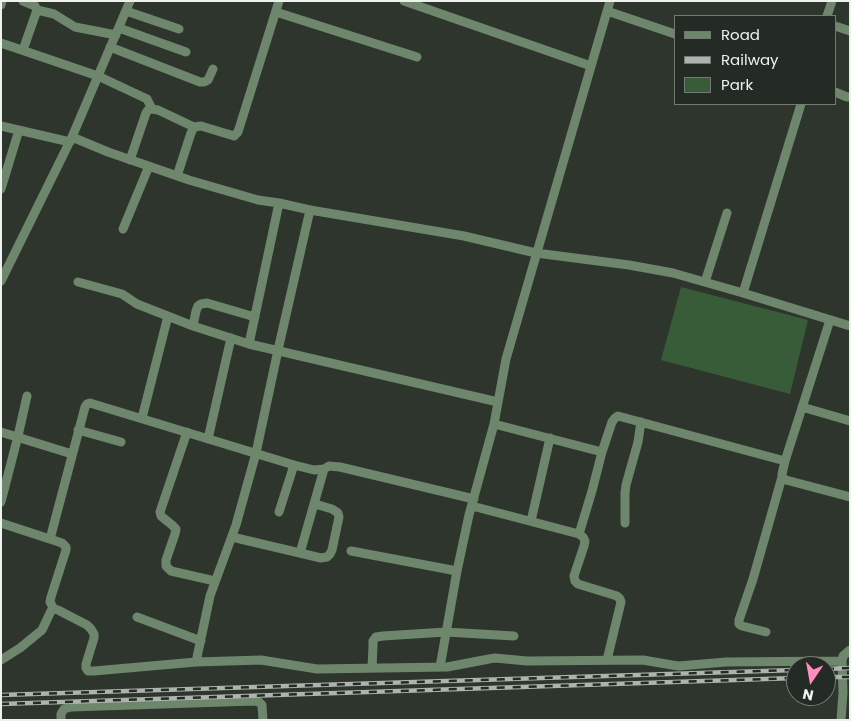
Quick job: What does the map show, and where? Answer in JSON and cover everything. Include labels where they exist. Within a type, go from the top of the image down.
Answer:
[{"type":"street","points":[[23,1],[35,6],[37,10],[54,14],[75,27],[117,32],[186,52]]},
{"type":"street","points":[[1,281],[71,140],[130,1]]},
{"type":"street","points":[[130,160],[148,110],[158,110],[194,127],[201,126],[234,136],[238,132],[279,1]]},
{"type":"street","points":[[404,1],[416,3],[591,66]]},
{"type":"street","points":[[440,668],[457,571],[494,424],[506,359],[610,1]]},
{"type":"street","points":[[827,15],[832,1]]},
{"type":"street","points":[[23,50],[37,10]]},
{"type":"street","points":[[126,11],[179,29]]},
{"type":"street","points":[[607,11],[674,34]]},
{"type":"street","points":[[276,12],[417,57]]},
{"type":"street","points":[[836,26],[850,31]]},
{"type":"street","points":[[1,43],[98,76],[147,99],[152,109]]},
{"type":"street","points":[[110,47],[200,82],[208,80],[213,69]]},
{"type":"street","points":[[836,92],[850,97]]},
{"type":"street","points":[[743,293],[802,105]]},
{"type":"street","points":[[1,126],[71,140],[177,176],[258,200],[464,236],[536,253],[629,265],[673,273],[850,326]]},
{"type":"street","points":[[177,176],[194,127]]},
{"type":"street","points":[[1,189],[19,130]]},
{"type":"street","points":[[123,229],[149,166]]},
{"type":"street","points":[[249,344],[279,203]]},
{"type":"street","points":[[196,662],[210,596],[240,513],[256,453],[310,210]]},
{"type":"street","points":[[705,282],[727,213]]},
{"type":"street","points":[[78,282],[122,294],[137,304],[193,326],[249,344],[498,402]]},
{"type":"street","points":[[193,326],[198,306],[207,303],[254,317]]},
{"type":"street","points":[[142,418],[168,316]]},
{"type":"street","points":[[766,632],[742,626],[739,620],[753,579],[782,478],[785,461],[830,320]]},
{"type":"street","points":[[208,439],[231,338]]},
{"type":"street","points":[[1,502],[27,396]]},
{"type":"street","points":[[50,539],[78,430],[85,407],[90,403],[294,465],[314,470],[324,469],[329,466],[340,467],[579,534],[585,541],[574,576],[575,581],[578,584],[617,596],[621,602],[607,660]]},
{"type":"street","points":[[802,407],[850,421]]},
{"type":"street","points":[[579,534],[602,452],[612,422],[618,416],[785,461]]},
{"type":"street","points":[[625,522],[626,484],[638,442],[641,422]]},
{"type":"street","points":[[494,424],[602,452]]},
{"type":"street","points":[[78,430],[121,442]]},
{"type":"street","points":[[1,432],[72,454]]},
{"type":"street","points":[[187,432],[160,512],[161,516],[176,529],[176,534],[166,560],[166,566],[171,571],[215,581]]},
{"type":"street","points":[[531,521],[550,438]]},
{"type":"street","points":[[280,512],[294,465]]},
{"type":"street","points":[[300,553],[324,469]]},
{"type":"street","points":[[782,478],[850,497]]},
{"type":"street","points":[[232,536],[321,558],[327,557],[332,550],[339,517],[332,509],[314,504]]},
{"type":"street","points":[[1,524],[62,543],[66,547],[50,602],[54,609],[87,626],[94,634],[86,664],[88,671],[196,662],[261,660],[310,669],[440,668],[453,667],[489,658],[528,661],[643,660],[672,666],[726,662],[842,661]]},
{"type":"street","points":[[351,552],[457,571]]},
{"type":"street","points":[[1,660],[20,648],[42,630],[51,611],[54,609]]},
{"type":"street","points":[[137,617],[201,641]]},
{"type":"street","points":[[372,668],[372,646],[376,637],[446,632],[514,636]]},
{"type":"street","points":[[841,720],[844,693],[842,661],[843,656],[850,650]]},
{"type":"street","points":[[61,720],[61,714],[64,709],[71,707],[254,701],[262,705],[264,720]]},
{"type":"green space","points":[[681,287],[808,320],[790,394],[661,360]]},
{"type":"railway","points":[[836,669],[850,668]]},
{"type":"railway","points":[[1,695],[786,670]]},
{"type":"railway","points":[[836,677],[850,677]]},
{"type":"railway","points":[[1,704],[786,678]]}]
